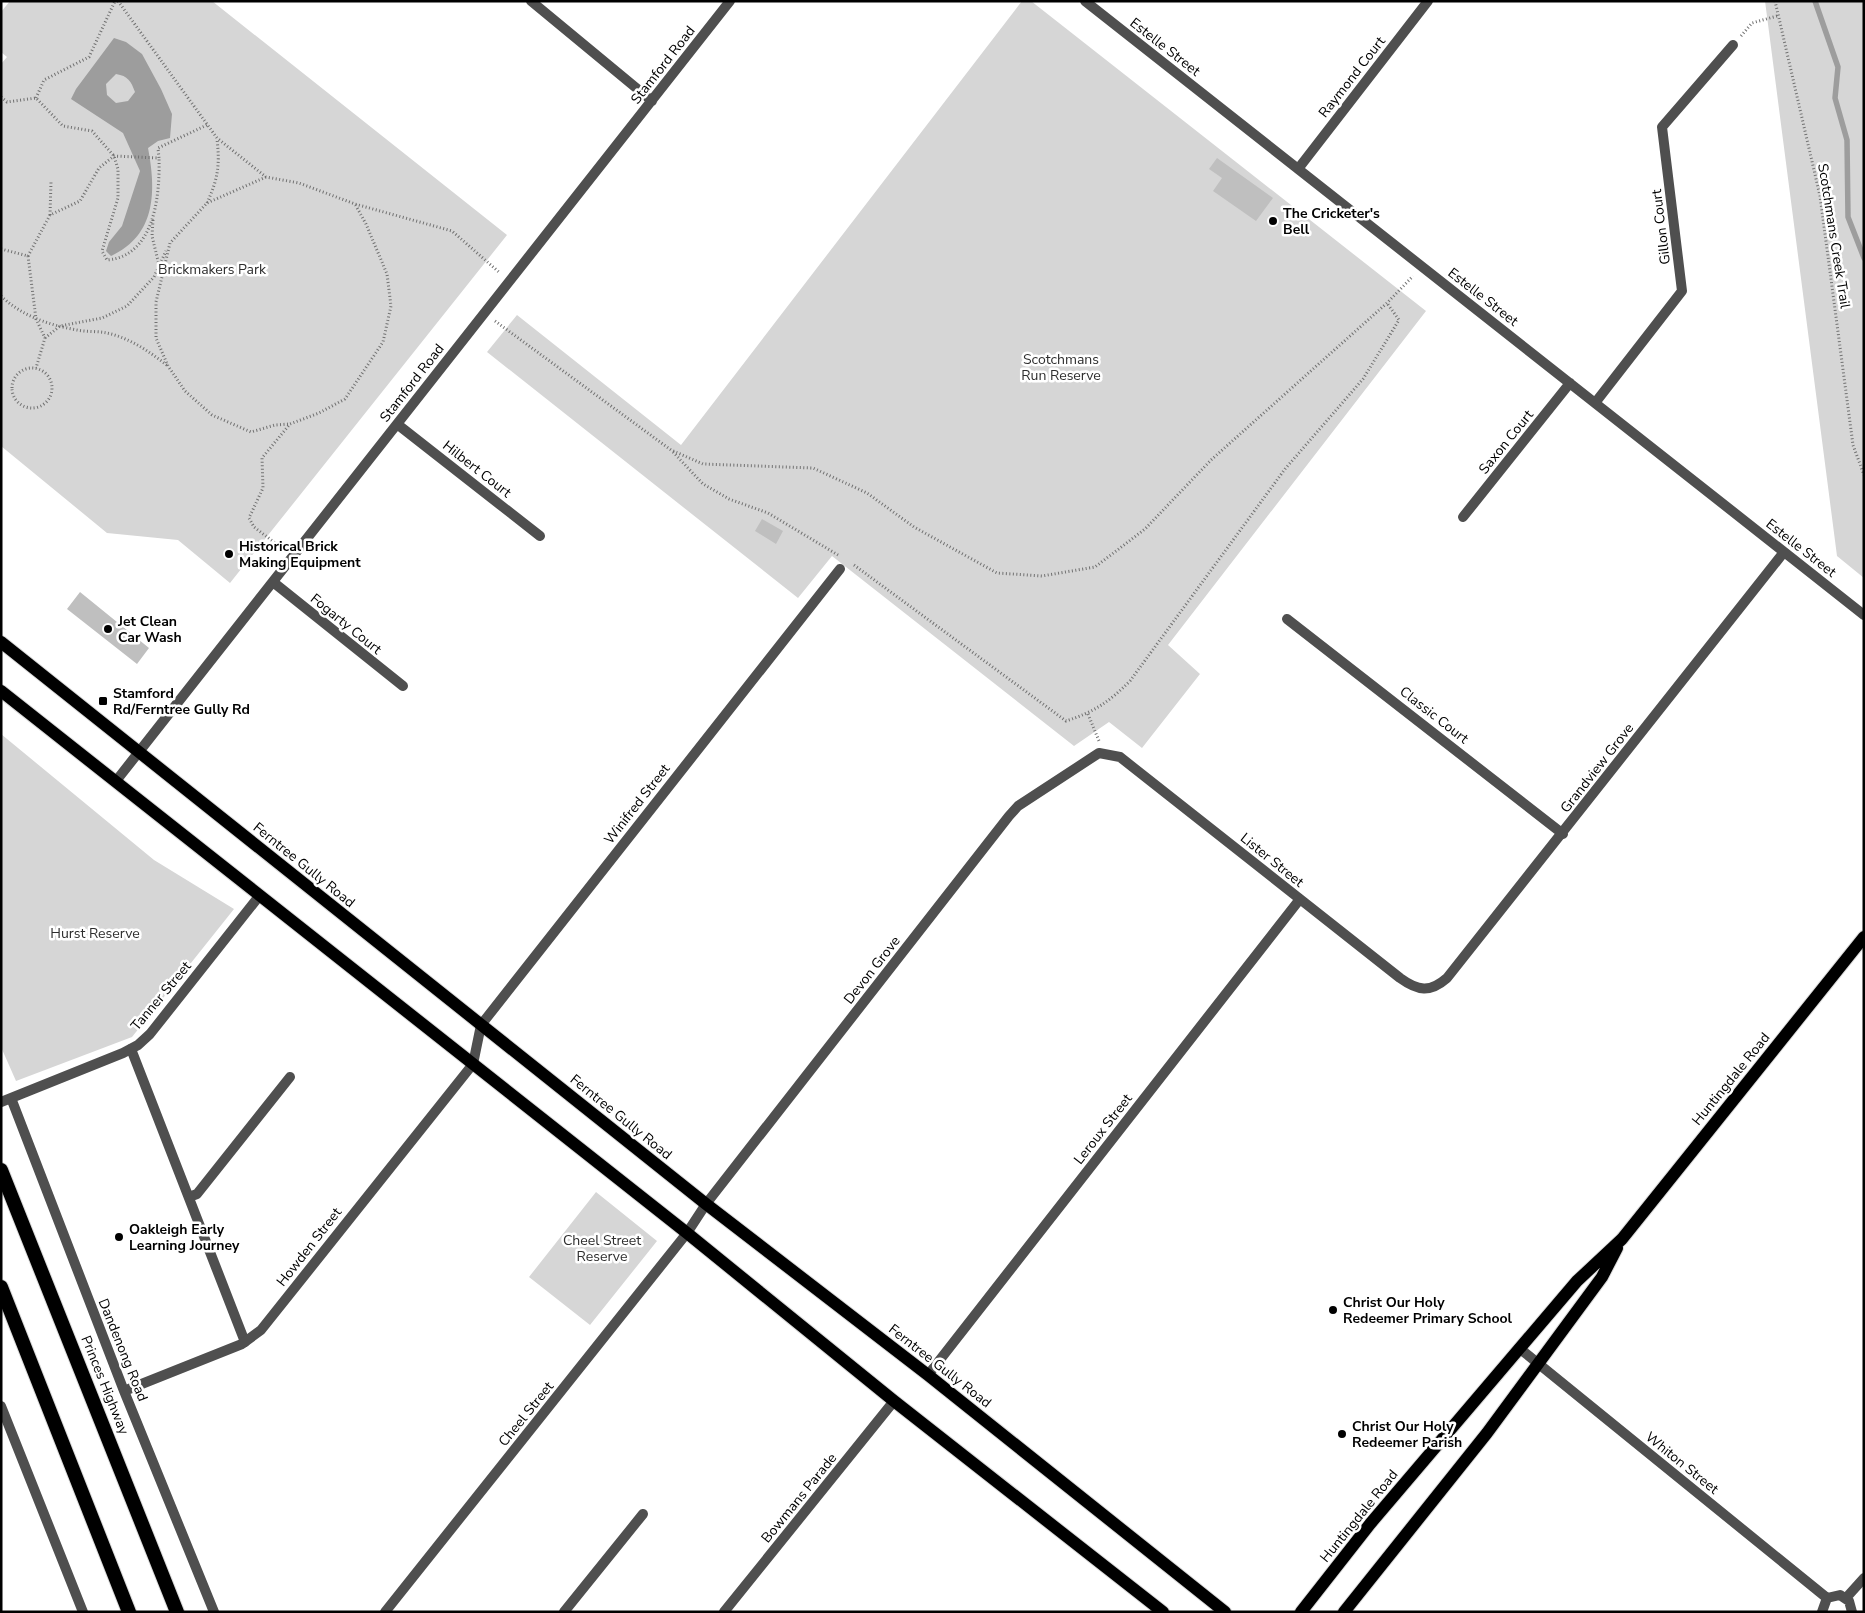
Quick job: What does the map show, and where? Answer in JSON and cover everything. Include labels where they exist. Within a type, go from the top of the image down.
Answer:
[{"type":"highway","name":"Princes Highway","points":[[1,1170],[177,1612]]},
{"type":"highway","points":[[1,1288],[129,1612]]},
{"type":"main road","name":"Ferntree Gully Road","points":[[1,642],[706,1204],[928,1375],[1225,1612]]},
{"type":"main road","points":[[1,691],[688,1233],[894,1401],[1163,1612]]},
{"type":"main road","name":"Huntingdale Road","points":[[1301,1612],[1370,1524],[1519,1348],[1577,1281],[1622,1239],[1864,938]]},
{"type":"main road","name":"Huntingdale Road","points":[[1344,1612],[1487,1434],[1602,1277],[1622,1239]]},
{"type":"street","points":[[531,1],[652,101]]},
{"type":"street","name":"Stamford Road","points":[[116,781],[730,1]]},
{"type":"street","name":"Raymond Court","points":[[1298,169],[1428,1]]},
{"type":"street","name":"Estelle Street","points":[[1091,3],[1298,169],[1864,615]]},
{"type":"street","name":"Gillon Court","points":[[1595,403],[1682,291],[1662,127],[1733,45]]},
{"type":"street","name":"Saxon Court","points":[[1463,517],[1570,383]]},
{"type":"street","name":"Hilbert Court","points":[[397,424],[540,536]]},
{"type":"street","name":"Grandview Grove","points":[[1422,990],[1434,987],[1447,978],[1563,834],[1784,552]]},
{"type":"street","name":"Winifred Street","points":[[473,1064],[481,1025],[841,563]]},
{"type":"street","name":"Fogarty Court","points":[[273,582],[403,686]]},
{"type":"street","name":"Classic Court","points":[[1287,619],[1563,834]]},
{"type":"street","name":"Lister Street","points":[[1104,753],[1120,757],[1132,765],[1400,978],[1422,990]]},
{"type":"street","name":"Devon Grove","points":[[688,1233],[706,1204],[1009,816],[1018,806],[1093,756],[1104,753]]},
{"type":"street","name":"Tanner Street","points":[[6,1100],[131,1049],[150,1034],[260,895]]},
{"type":"street","name":"Leroux Street","points":[[928,1375],[1300,899]]},
{"type":"street","points":[[131,1049],[245,1342]]},
{"type":"street","name":"Howden Street","points":[[124,1390],[245,1342],[261,1330],[473,1064]]},
{"type":"street","points":[[189,1197],[198,1194],[290,1077]]},
{"type":"street","name":"Dandenong Road","points":[[6,1100],[214,1612]]},
{"type":"street","name":"Cheel Street","points":[[385,1612],[688,1233]]},
{"type":"street","name":"Whiton Street","points":[[1519,1348],[1828,1598]]},
{"type":"street","name":"Bowmans Parade","points":[[724,1612],[894,1401]]},
{"type":"street","points":[[1,1406],[83,1612]]},
{"type":"street","points":[[564,1612],[643,1514]]},
{"type":"street","points":[[1846,1598],[1864,1578]]},
{"type":"street","points":[[1822,1612],[1824,1602],[1833,1595],[1846,1598],[1852,1605],[1852,1612]]},
{"type":"path","points":[[36,98],[44,80],[88,57],[117,1],[217,138],[266,177],[300,183],[355,204],[452,231],[510,281]]},
{"type":"path","name":"Scotchmans Creek Trail","points":[[1775,1],[1820,196],[1853,445],[1864,476]]},
{"type":"path","points":[[1733,45],[1752,23],[1777,16]]},
{"type":"path","points":[[1,97],[7,102],[36,98]]},
{"type":"path","points":[[36,98],[63,126],[92,131],[114,156],[118,169],[118,198],[102,251],[107,260],[122,259],[141,240],[153,219]]},
{"type":"path","points":[[159,266],[152,236],[153,219],[160,190],[158,148],[207,125]]},
{"type":"path","points":[[36,368],[45,338],[60,326],[102,318],[127,306],[154,277],[170,243],[207,203],[217,182],[219,158],[217,138]]},
{"type":"path","points":[[50,215],[80,200],[99,168],[114,156],[159,158]]},
{"type":"path","points":[[207,203],[266,177]]},
{"type":"path","points":[[45,338],[36,319],[28,256],[50,215],[51,182]]},
{"type":"path","points":[[170,243],[156,302],[156,338],[168,366],[186,391],[212,415],[250,432],[275,425],[290,424],[319,413],[346,399],[383,342],[391,306],[387,274],[366,224],[355,204]]},
{"type":"path","points":[[1,249],[28,256]]},
{"type":"path","points":[[671,450],[703,464],[813,468],[867,493],[914,527],[997,573],[1042,576],[1095,567],[1145,530],[1211,460],[1388,303],[1421,266]]},
{"type":"path","points":[[1,296],[14,308],[36,319],[77,330],[108,333],[144,348],[168,366]]},
{"type":"path","points":[[851,563],[1066,721],[1088,714],[1111,700],[1130,681],[1285,469],[1363,379],[1399,320],[1388,303]]},
{"type":"path","points":[[485,313],[671,450],[703,484],[729,498],[768,513],[841,563]]},
{"type":"path","points":[[36,368],[48,376],[52,388],[50,395],[41,405],[28,408],[16,400],[11,387],[13,380],[22,370],[36,368]]},
{"type":"path","points":[[290,424],[262,458],[263,488],[249,518],[254,527],[293,557]]},
{"type":"path","points":[[1088,714],[1104,753]]},
{"type":"green space","name":"Brickmakers Park","points":[[10,1],[212,1],[507,235],[230,583],[178,540],[107,533],[1,446],[1,64],[7,57],[1,52],[1,12]]},
{"type":"green space","name":"Scotchmans Run Reserve","points":[[1022,1],[1031,1],[1426,311],[1168,645],[1200,674],[1142,748],[1109,722],[1074,746],[832,556],[798,598],[487,352],[517,315],[681,445]]},
{"type":"green space","points":[[1765,1],[1864,1],[1864,578],[1837,556]]},
{"type":"green space","name":"Hurst Reserve","points":[[1,734],[154,860],[234,909],[132,1037],[16,1081],[1,1047]]},
{"type":"green space","name":"Cheel Street Reserve","points":[[596,1192],[657,1241],[590,1325],[529,1277]]},
{"type":"shaded area","points":[[114,38],[126,42],[142,54],[172,114],[170,138],[158,141],[148,148],[151,164],[152,195],[150,210],[145,224],[126,247],[111,256],[106,251],[109,242],[122,226],[140,171],[123,133],[71,99],[76,89]],"holes":[[[116,74],[123,76],[132,85],[135,92],[128,101],[116,103],[107,95],[106,84]]]},
{"type":"building","points":[[1217,158],[1273,198],[1256,221],[1213,191],[1222,178],[1209,169]]},
{"type":"building","points":[[762,519],[783,531],[776,544],[755,531]]},
{"type":"building","name":"Jet Clean Car Wash","points":[[80,592],[149,648],[137,664],[67,609]]},
{"type":"waterway","points":[[1815,1],[1838,67],[1835,98],[1847,140],[1848,217],[1864,258]]},
{"type":"place","name":"The Cricketer's Bell","points":[[1273,221]]},
{"type":"place","name":"Historical Brick Making Equipment","points":[[229,554]]},
{"type":"place","name":"Jet Clean Car Wash","points":[[108,629]]},
{"type":"place","name":"Stamford Rd/Ferntree Gully Rd","points":[[103,701]]},
{"type":"place","name":"Oakleigh Early Learning Journey","points":[[119,1237]]},
{"type":"place","name":"Christ Our Holy Redeemer Primary School","points":[[1333,1310]]},
{"type":"place","name":"Christ Our Holy Redeemer Parish","points":[[1342,1434]]}]
